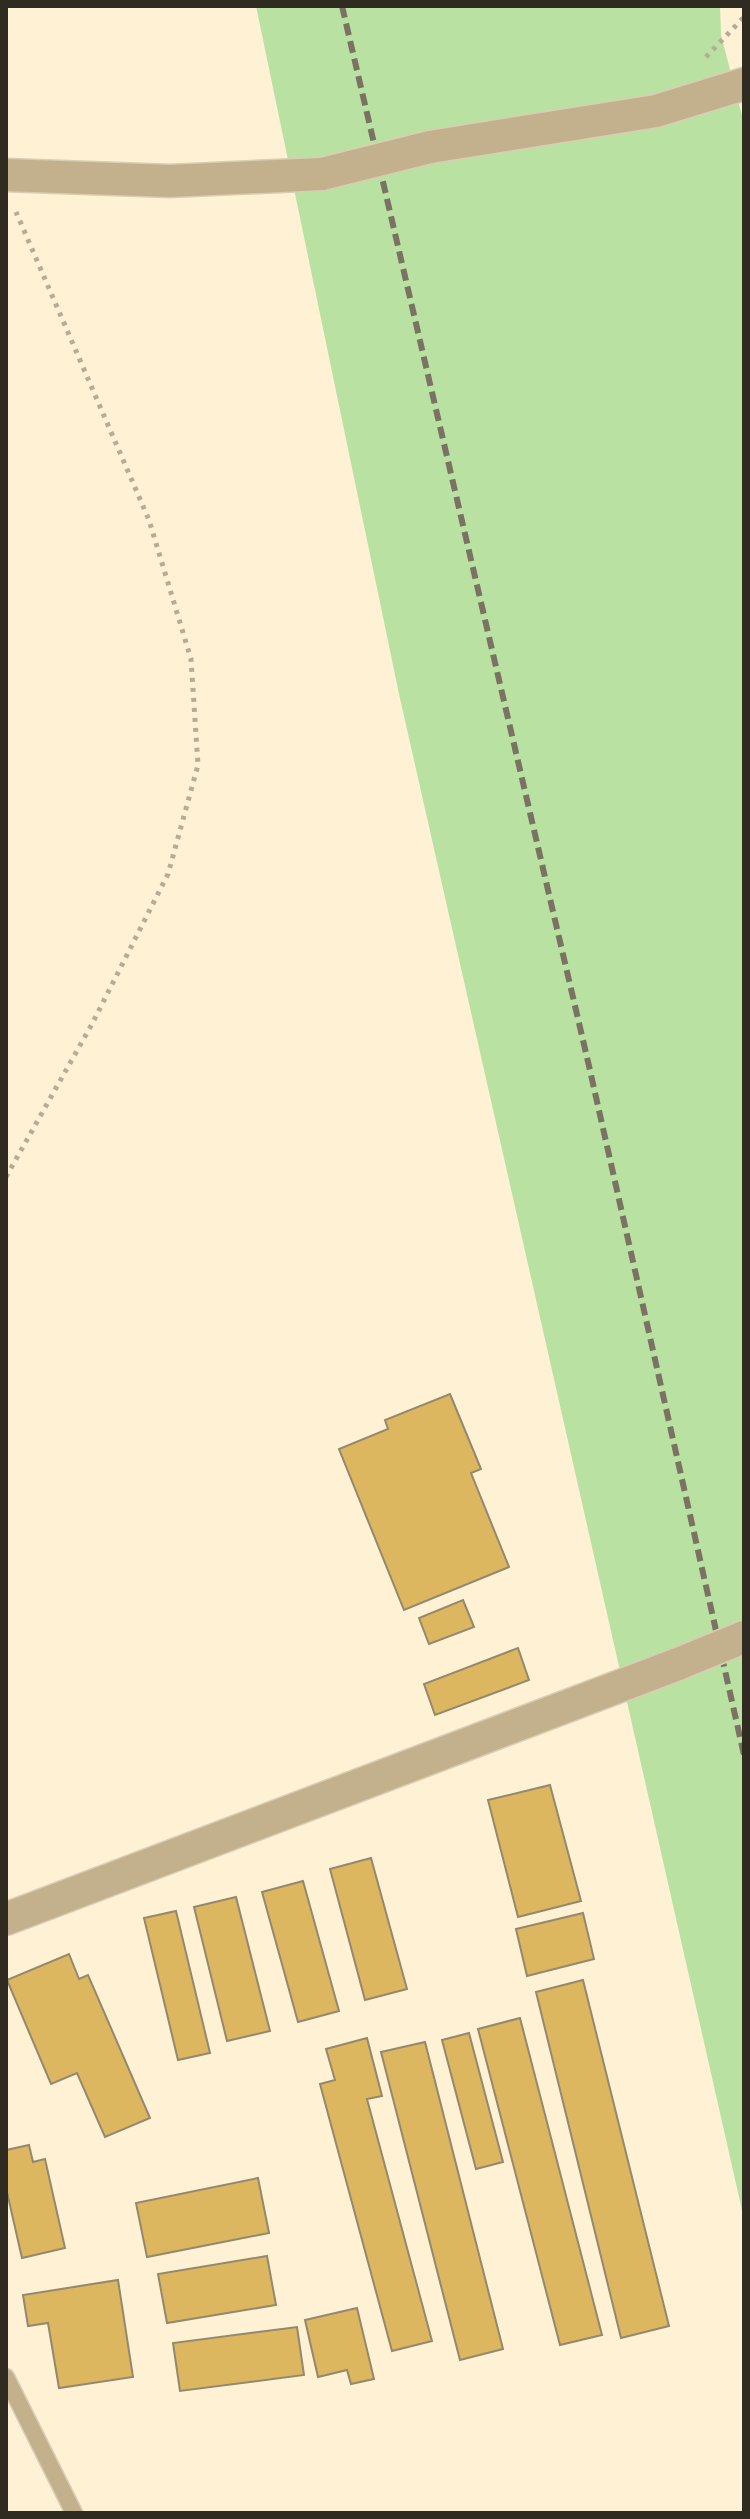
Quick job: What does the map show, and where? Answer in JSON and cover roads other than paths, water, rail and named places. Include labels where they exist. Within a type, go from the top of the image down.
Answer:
[{"type":"street","points":[[9,189],[322,174],[430,147],[656,111],[744,84]]},
{"type":"street","points":[[6,1919],[744,1637]]},
{"type":"lane","points":[[6,2377],[74,2513]]},
{"type":"railway","points":[[342,6],[589,1066],[744,1755]]}]
